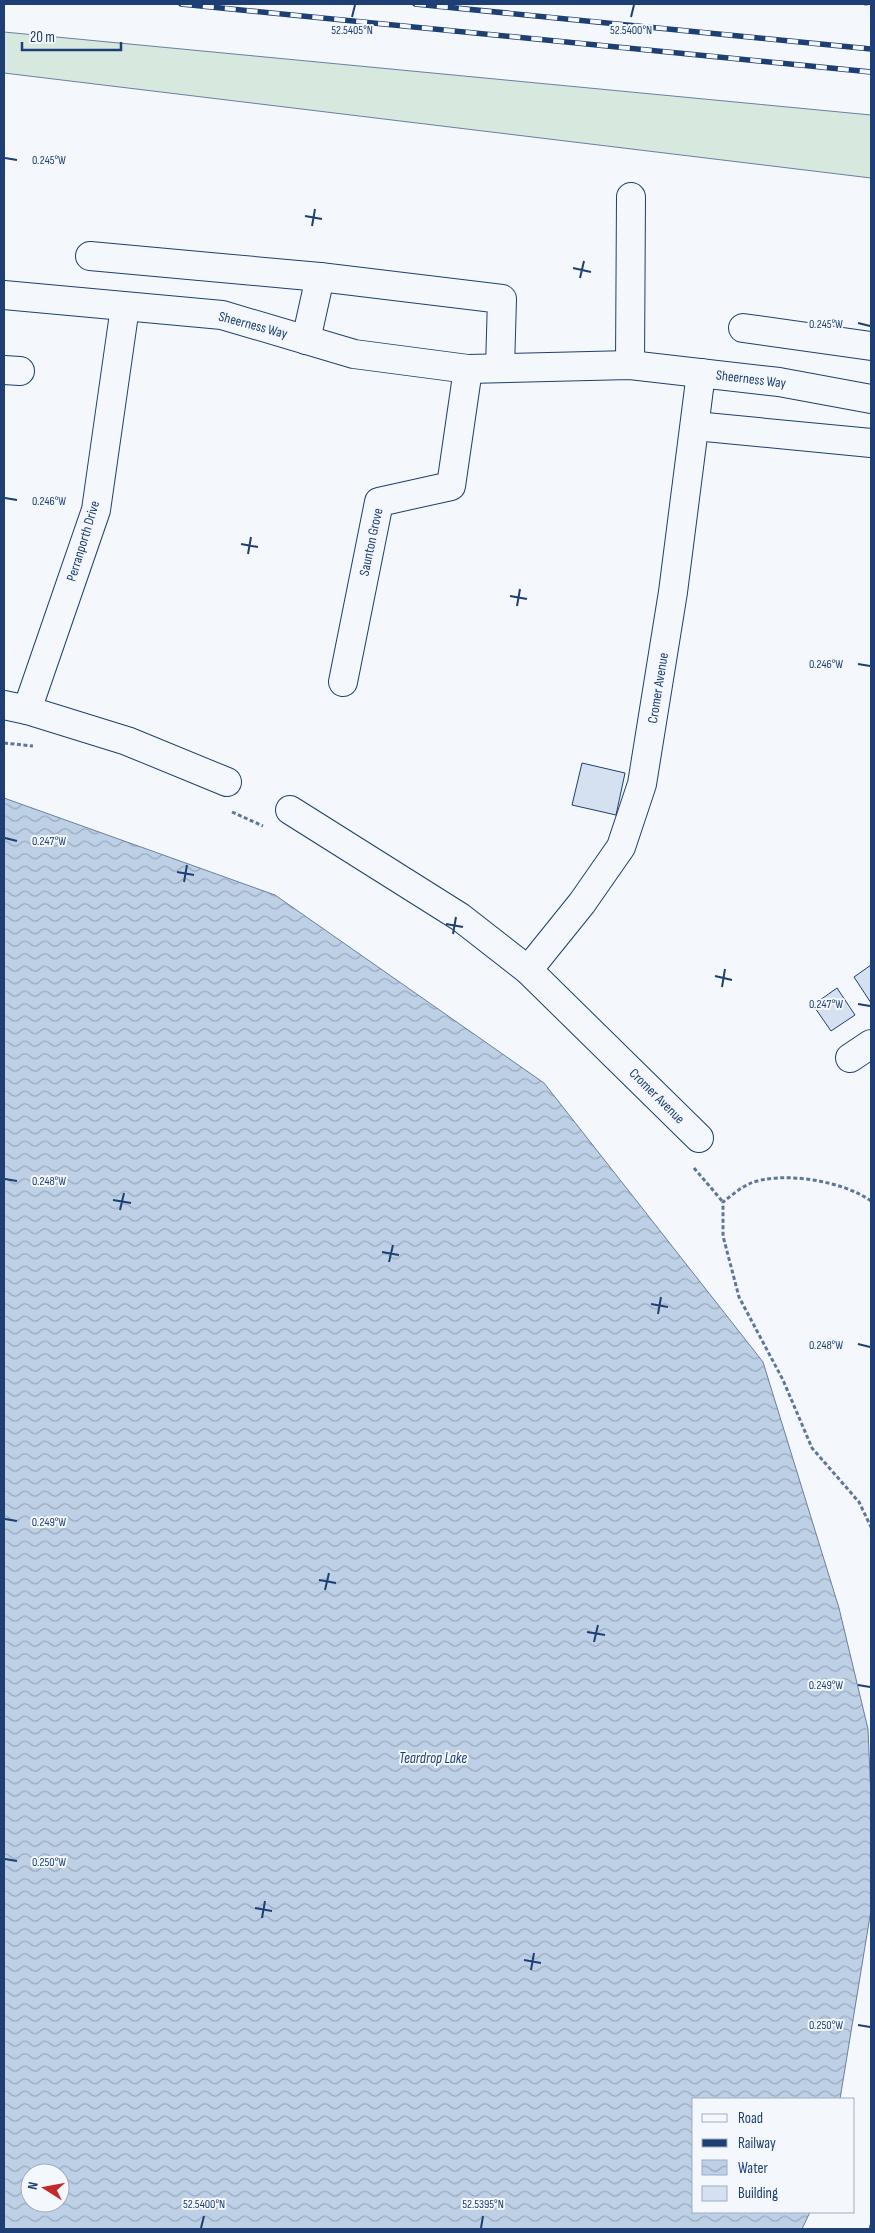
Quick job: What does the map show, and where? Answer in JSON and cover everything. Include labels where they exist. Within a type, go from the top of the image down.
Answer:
[{"type":"street","points":[[630,365],[631,197]]},
{"type":"street","points":[[90,256],[320,278],[502,299],[500,368]]},
{"type":"street","points":[[306,340],[320,278]]},
{"type":"street","name":"Sheerness Way","points":[[4,295],[222,315],[354,354],[468,369],[630,365],[779,382],[871,399]]},
{"type":"street","name":"Perranporth Drive","points":[[125,307],[96,510],[15,707],[127,741],[228,782]]},
{"type":"street","points":[[743,328],[871,346]]},
{"type":"street","name":"Saunton Grove","points":[[343,682],[379,502],[451,486],[468,369]]},
{"type":"street","name":"Cromer Avenue","points":[[528,970],[582,903],[621,847],[642,784],[674,592],[700,372]]},
{"type":"street","points":[[694,426],[871,443]]},
{"type":"street","name":"Cromer Avenue","points":[[290,810],[460,917],[528,970],[699,1138]]},
{"type":"path","points":[[864,4],[871,4]]},
{"type":"path","points":[[4,743],[40,747]]},
{"type":"path","points":[[223,809],[269,828]]},
{"type":"path","points":[[691,1165],[723,1202],[723,1236],[739,1297],[782,1380],[812,1448],[859,1502],[871,1527]]},
{"type":"path","points":[[723,1202],[749,1184],[788,1177],[859,1192],[871,1201]]},
{"type":"path","points":[[870,2229],[871,2224]]},
{"type":"shaded area","points":[[4,32],[871,115],[871,178],[4,73]]},
{"type":"water","name":"Teardrop Lake","points":[[4,798],[275,895],[544,1083],[763,1362],[839,1608],[868,1729],[871,1798],[871,1910],[840,2098],[692,2098],[692,2213],[810,2213],[802,2229],[4,2229]]},
{"type":"building","points":[[582,763],[625,773],[616,815],[572,805]]},
{"type":"building","points":[[871,965],[871,1003],[854,977]]},
{"type":"building","points":[[837,988],[855,1015],[831,1031],[813,1005]]},
{"type":"railway","points":[[181,4],[871,72]]},
{"type":"railway","points":[[415,4],[871,49]]}]
